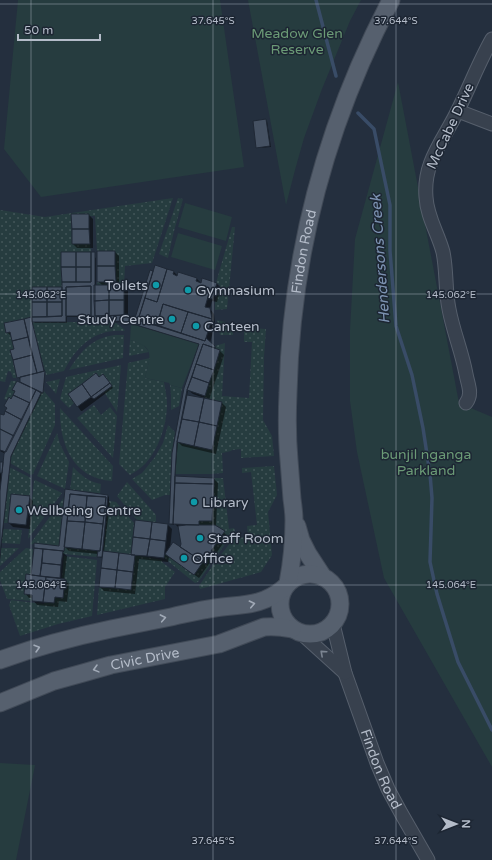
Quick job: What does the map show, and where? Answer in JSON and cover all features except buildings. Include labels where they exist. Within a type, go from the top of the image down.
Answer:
[{"type":"main road","name":"Findon Road","points":[[286,586],[292,554],[294,518],[289,459],[288,393],[290,348],[293,313],[302,255],[316,193],[334,132],[351,84],[391,0]]},
{"type":"main road","name":"Findon Road","points":[[294,518],[301,540],[323,577]]},
{"type":"main road","points":[[0,660],[70,638],[216,608],[254,603],[270,598],[296,577],[305,574],[314,574],[323,577],[336,588],[340,606],[338,615],[333,624],[319,633],[310,635],[297,631],[286,623],[281,615],[279,606],[280,597],[286,586]]},
{"type":"main road","name":"Civic Drive","points":[[0,702],[54,681],[111,665],[219,644],[264,627],[278,626],[297,631]]},
{"type":"street","name":"McCabe Drive","points":[[466,403],[470,395],[462,354],[449,308],[445,262],[427,207],[427,175],[434,154],[458,111],[477,66],[492,39]]},
{"type":"street","points":[[458,111],[492,124]]},
{"type":"street","name":"Findon Road","points":[[333,624],[345,673],[366,734],[388,789],[428,860]]},
{"type":"street","name":"Findon Road","points":[[297,631],[345,673]]},
{"type":"green space","points":[[18,0],[220,0],[244,167],[41,197],[4,149]]},
{"type":"green space","name":"Meadow Glen Reserve","points":[[248,0],[361,0],[350,21],[304,138],[286,205]]},
{"type":"green space","name":"bunjil nganga Parkland","points":[[398,82],[459,403],[492,417],[492,767],[384,578],[357,452],[350,401],[350,330],[355,239]]},
{"type":"green space","points":[[173,198],[152,263],[125,266],[124,285],[97,285],[97,282],[116,281],[115,251],[97,251],[95,216],[89,216],[89,214],[71,214],[72,244],[90,244],[91,252],[61,253],[62,287],[32,287],[32,317],[4,324],[6,333],[10,332],[14,349],[10,350],[17,378],[13,378],[11,372],[8,371],[5,382],[0,381],[0,210],[45,217]]},
{"type":"green space","points":[[178,198],[183,199],[168,258],[159,254]]},
{"type":"green space","points":[[185,203],[232,217],[226,241],[178,227]]},
{"type":"green space","points":[[232,227],[235,227],[227,309],[215,310],[215,303],[220,285],[216,283]]},
{"type":"green space","points":[[178,233],[222,246],[215,270],[171,257]]},
{"type":"green space","points":[[217,320],[225,322],[225,326],[232,326],[233,335],[220,335]]},
{"type":"green space","points":[[32,322],[115,322],[125,330],[95,336],[74,354],[64,371],[46,375]]},
{"type":"green space","points":[[131,323],[199,344],[182,388],[170,385],[169,383],[145,378],[149,353],[144,346],[130,340]]},
{"type":"green space","points":[[248,328],[266,329],[263,420],[272,436],[274,456],[241,458],[241,449],[232,450],[222,453],[223,473],[211,474],[212,450],[222,402],[204,398],[220,351],[215,348],[215,346],[225,343],[222,396],[249,398],[252,342],[244,342],[244,331]]},
{"type":"green space","points":[[115,335],[124,335],[123,358],[69,370],[88,346],[100,339]]},
{"type":"green space","points":[[130,340],[142,343],[149,352],[129,356]]},
{"type":"green space","points":[[150,358],[145,378],[164,382],[167,401],[166,420],[158,444],[150,458],[138,470],[130,475],[119,464],[128,363]]},
{"type":"green space","points":[[121,365],[117,412],[104,392],[112,386],[103,374],[99,377],[96,373],[68,394],[74,403],[69,408],[60,399],[66,377]]},
{"type":"green space","points":[[60,379],[56,394],[46,382]]},
{"type":"green space","points":[[11,381],[17,381],[12,390],[15,391],[11,399],[9,397],[7,400],[4,399]]},
{"type":"green space","points":[[170,385],[182,388],[179,406],[171,410],[171,395]]},
{"type":"green space","points":[[43,390],[55,404],[55,425],[33,474],[31,475],[10,463],[11,456],[41,393],[43,393]]},
{"type":"green space","points":[[94,405],[101,415],[110,407],[117,416],[113,458],[77,418]]},
{"type":"green space","points":[[60,408],[113,466],[112,481],[98,479],[87,474],[78,466],[65,446],[60,421]]},
{"type":"green space","points":[[168,425],[175,432],[172,454],[170,495],[165,495],[152,500],[132,479],[142,473],[155,457],[163,443]]},
{"type":"green space","points":[[57,433],[60,444],[69,462],[65,489],[37,476]]},
{"type":"green space","points":[[177,442],[212,450],[211,474],[175,474]]},
{"type":"green space","points":[[274,466],[277,495],[268,512],[272,555],[261,572],[200,589],[199,586],[215,562],[220,565],[225,559],[220,556],[234,538],[248,537],[247,526],[257,525],[251,472],[242,473],[242,468]]},
{"type":"green space","points":[[9,467],[31,478],[30,496],[11,494],[8,523],[3,523]]},
{"type":"green space","points":[[73,467],[86,478],[101,484],[100,494],[70,490]]},
{"type":"green space","points":[[214,478],[223,478],[229,529],[234,528],[235,531],[218,554],[211,551],[224,531],[215,525],[199,525],[199,521],[212,521]]},
{"type":"green space","points":[[35,480],[62,493],[28,539],[34,481]]},
{"type":"green space","points":[[127,482],[156,515],[156,523],[137,520],[117,496]]},
{"type":"green space","points":[[65,496],[60,547],[30,544]]},
{"type":"green space","points":[[109,501],[116,502],[134,523],[131,555],[103,551]]},
{"type":"green space","points":[[3,529],[22,530],[20,544],[1,543]]},
{"type":"green space","points":[[64,547],[98,551],[97,557],[63,554]]},
{"type":"green space","points":[[1,548],[19,548],[0,566]]},
{"type":"green space","points":[[26,548],[33,549],[31,575],[26,575],[24,594],[32,595],[32,601],[7,599],[0,580],[0,572]]},
{"type":"green space","points":[[165,554],[194,575],[208,555],[213,561],[198,582],[195,583],[164,558]]},
{"type":"green space","points":[[135,555],[162,560],[162,562],[175,572],[165,587],[165,599],[97,615],[99,587],[131,590]]},
{"type":"green space","points":[[64,556],[97,560],[92,616],[58,624],[20,636],[9,605],[11,600],[44,604],[45,602],[54,603],[55,597],[63,598],[65,579],[62,578]]},
{"type":"green space","points":[[0,763],[35,765],[16,860],[0,860]]},
{"type":"waterway","name":"Hendersons Creek","points":[[316,0],[336,76]]},
{"type":"waterway","name":"Hendersons Creek","points":[[358,113],[374,129],[390,205],[390,251],[396,326],[412,375],[423,428],[430,474],[432,498],[430,562],[437,594],[458,662],[492,730]]},
{"type":"place","name":"Toilets","points":[[156,285]]},
{"type":"place","name":"Gymnasium","points":[[188,290]]},
{"type":"place","name":"Study Centre","points":[[172,319]]},
{"type":"place","name":"Canteen","points":[[196,326]]},
{"type":"place","name":"Library","points":[[194,502]]},
{"type":"place","name":"Wellbeing Centre","points":[[19,510]]},
{"type":"place","name":"Staff Room","points":[[200,538]]},
{"type":"place","name":"Office","points":[[184,558]]}]
